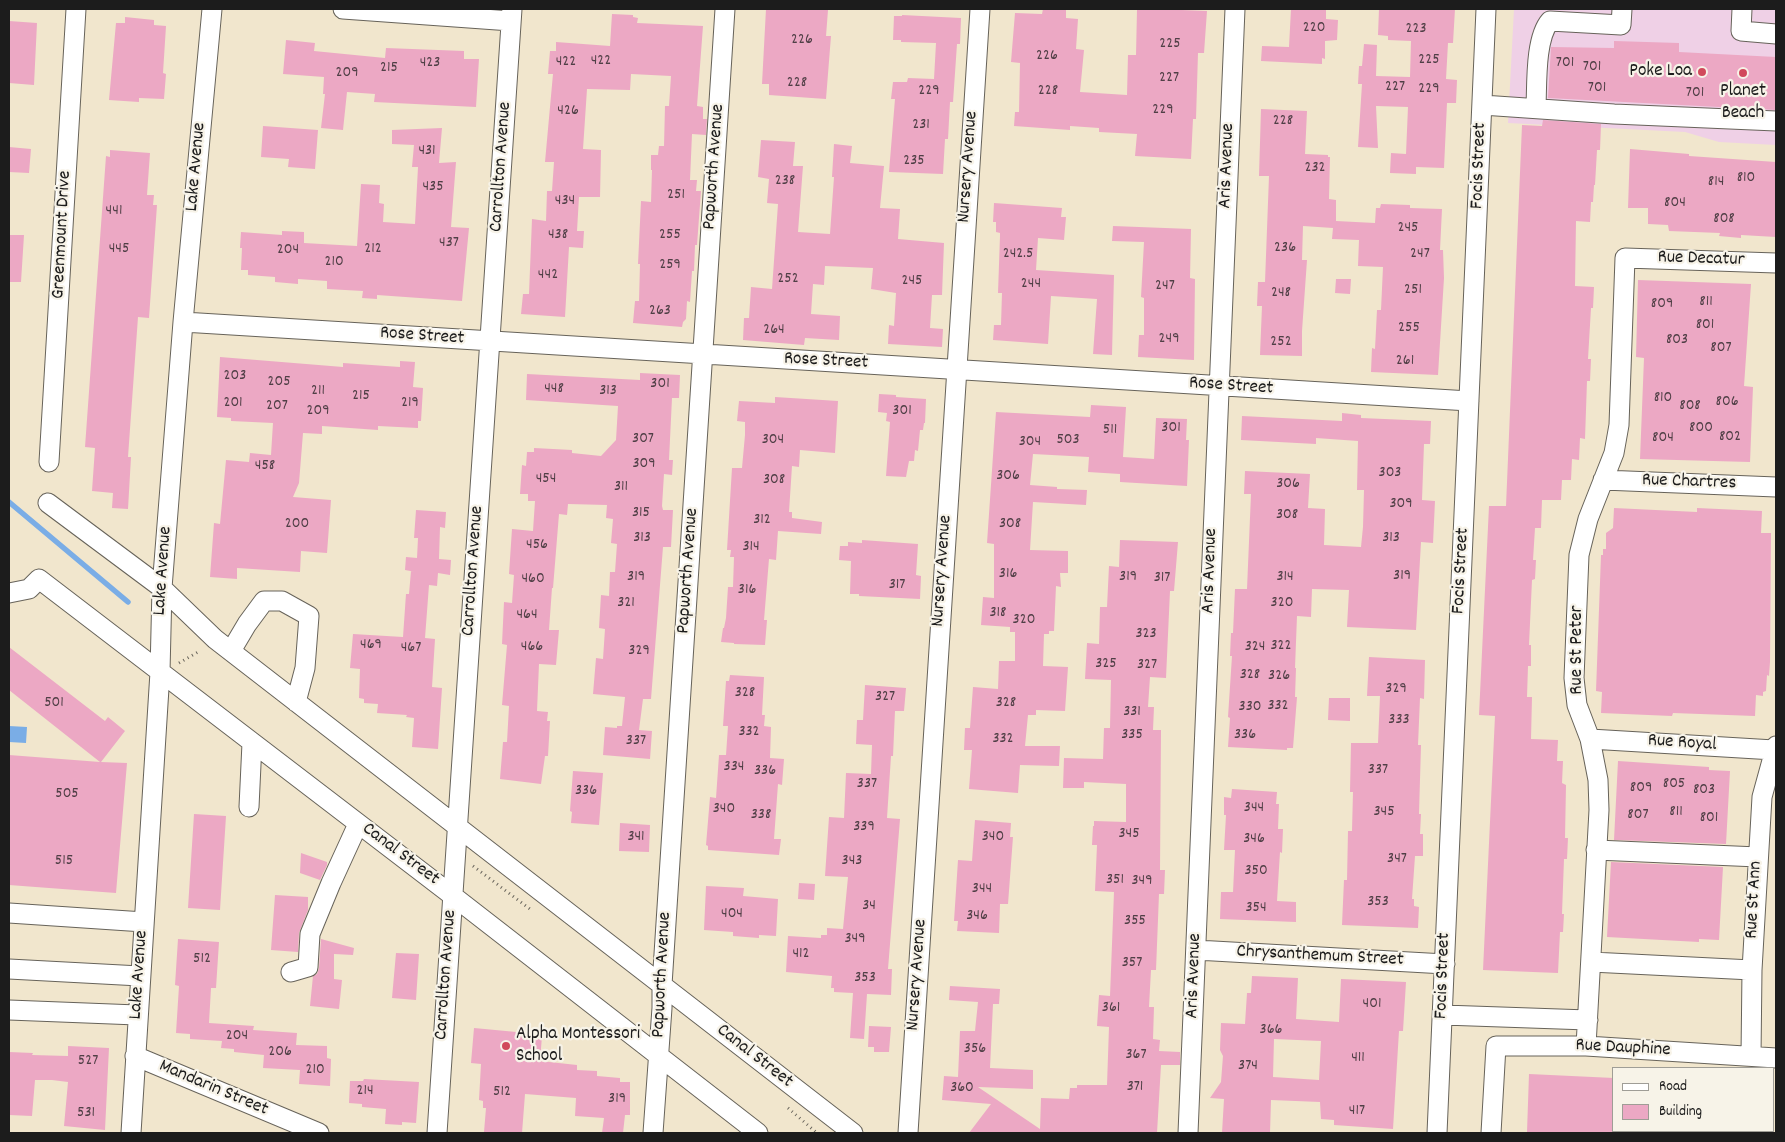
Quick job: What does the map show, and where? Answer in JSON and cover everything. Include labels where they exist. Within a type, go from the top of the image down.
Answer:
[{"type":"street","name":"Greenmount Drive","points":[[49,462],[76,9]]},
{"type":"street","name":"Lake Avenue","points":[[131,1133],[160,672],[162,588],[183,322],[212,9]]},
{"type":"street","points":[[343,9],[512,15]]},
{"type":"street","name":"Papworth Avenue","points":[[653,1133],[725,9]]},
{"type":"street","name":"Nursery Avenue","points":[[908,1133],[980,9]]},
{"type":"street","name":"Aris Avenue","points":[[1188,1133],[1235,9]]},
{"type":"street","name":"Focis Street","points":[[1438,1133],[1486,9]]},
{"type":"street","points":[[1536,108],[1540,42],[1545,26],[1550,21],[1621,25],[1622,9]]},
{"type":"street","points":[[1742,9],[1741,30],[1776,34]]},
{"type":"street","name":"Carrollton Avenue","points":[[437,1133],[512,15]]},
{"type":"street","points":[[1482,105],[1614,114],[1776,121]]},
{"type":"street","name":"Rue Decatur","points":[[1625,258],[1776,263]]},
{"type":"street","name":"Rue St Peter","points":[[1586,1046],[1599,810],[1598,780],[1590,739],[1578,705],[1574,678],[1579,555],[1588,519],[1614,453],[1618,425],[1625,258]]},
{"type":"street","name":"Rose Street","points":[[183,322],[1469,402]]},
{"type":"street","name":"Rue Chartres","points":[[1603,480],[1776,487]]},
{"type":"street","name":"Canal Street","points":[[48,503],[162,588],[215,638],[296,702],[853,1133]]},
{"type":"street","name":"Canal Street","points":[[9,593],[29,590],[39,579],[453,896],[758,1133]]},
{"type":"street","points":[[231,651],[247,624],[264,601],[282,601],[309,616],[305,668],[296,702]]},
{"type":"street","name":"Rue Royal","points":[[1590,739],[1775,748]]},
{"type":"street","points":[[249,807],[252,743]]},
{"type":"street","name":"Rue St Ann","points":[[1751,1056],[1752,970],[1762,797],[1775,748]]},
{"type":"street","points":[[291,972],[308,967],[310,934],[358,824]]},
{"type":"street","points":[[1596,850],[1758,857]]},
{"type":"street","points":[[9,913],[144,922]]},
{"type":"street","name":"Chrysanthemum Street","points":[[1196,950],[1445,964]]},
{"type":"street","points":[[1591,962],[1752,970]]},
{"type":"street","points":[[9,969],[140,976]]},
{"type":"street","points":[[9,1010],[138,1016]]},
{"type":"street","points":[[1442,1015],[1588,1020]]},
{"type":"street","name":"Rue Dauphine","points":[[1491,1133],[1496,1046],[1586,1046],[1776,1058]]},
{"type":"street","name":"Mandarin Street","points":[[135,1056],[319,1133]]},
{"type":"shaded area","points":[[1514,9],[1776,9],[1776,145],[1719,142],[1685,132],[1508,123]]},
{"type":"water","points":[[9,726],[27,727],[26,743],[9,742]]},
{"type":"building","points":[[766,9],[828,10],[826,36],[831,36],[826,99],[769,95],[769,84],[762,84]]},
{"type":"building","points":[[1043,9],[1066,9],[1066,18],[1078,19],[1076,49],[1084,50],[1080,92],[1127,95],[1128,55],[1136,55],[1137,10],[1207,11],[1204,53],[1198,53],[1196,119],[1193,119],[1191,159],[1135,156],[1137,134],[1099,132],[1099,128],[1070,126],[1070,130],[1014,126],[1015,112],[1019,112],[1020,63],[1011,62],[1015,13],[1042,14]]},
{"type":"building","points":[[1291,9],[1326,9],[1326,19],[1338,20],[1337,40],[1325,41],[1325,59],[1322,58],[1322,64],[1261,61],[1262,46],[1289,47]]},
{"type":"building","points":[[1379,9],[1455,9],[1453,43],[1448,43],[1446,79],[1457,80],[1456,103],[1447,103],[1444,168],[1416,167],[1416,174],[1390,173],[1391,153],[1406,154],[1408,107],[1376,106],[1378,148],[1358,147],[1362,84],[1358,84],[1359,66],[1362,66],[1364,44],[1377,45],[1376,76],[1410,77],[1411,41],[1388,40],[1388,36],[1378,35]]},
{"type":"building","points":[[612,14],[633,15],[633,17],[638,18],[637,23],[703,26],[697,106],[703,107],[703,119],[707,119],[706,135],[692,134],[690,180],[697,180],[696,191],[701,191],[690,302],[687,301],[686,319],[682,327],[633,323],[635,301],[639,301],[640,264],[638,264],[641,201],[651,202],[651,155],[658,155],[659,146],[664,146],[665,106],[669,106],[671,76],[631,74],[630,90],[587,89],[583,149],[601,150],[600,197],[579,197],[577,231],[584,231],[583,248],[569,247],[565,317],[521,314],[523,294],[529,294],[532,219],[546,221],[547,191],[552,191],[554,162],[545,162],[553,74],[548,74],[550,51],[556,51],[556,42],[610,46]]},
{"type":"building","points":[[894,16],[961,18],[960,44],[957,44],[953,102],[950,102],[948,139],[945,139],[943,174],[889,172],[895,99],[891,99],[893,82],[907,82],[908,78],[934,79],[936,43],[893,40]]},
{"type":"building","points":[[125,17],[154,20],[154,25],[166,26],[163,73],[166,74],[164,99],[139,98],[139,102],[109,100],[116,23],[125,23]]},
{"type":"building","points":[[9,21],[37,23],[34,85],[9,83]]},
{"type":"building","points":[[286,40],[315,43],[314,51],[385,58],[386,48],[464,51],[464,59],[479,59],[476,107],[374,102],[375,94],[347,92],[343,130],[321,128],[325,94],[323,94],[324,77],[283,74]]},
{"type":"building","points":[[1614,41],[1679,43],[1679,52],[1776,57],[1776,110],[1548,98],[1551,47],[1614,48]]},
{"type":"building","points":[[1261,109],[1307,111],[1305,154],[1328,155],[1330,157],[1329,199],[1336,200],[1336,221],[1375,223],[1376,208],[1380,208],[1381,204],[1410,205],[1410,208],[1442,209],[1440,250],[1443,250],[1444,278],[1438,375],[1371,372],[1372,348],[1375,349],[1377,310],[1381,310],[1383,267],[1358,266],[1359,240],[1332,239],[1333,228],[1303,226],[1302,260],[1307,260],[1302,356],[1260,355],[1262,306],[1257,306],[1258,282],[1265,282],[1269,176],[1259,176]]},
{"type":"building","points":[[1543,120],[1601,124],[1600,150],[1597,150],[1590,222],[1576,221],[1575,286],[1594,287],[1593,308],[1591,308],[1588,359],[1591,359],[1590,381],[1587,381],[1585,439],[1580,438],[1579,460],[1572,459],[1571,480],[1562,480],[1561,500],[1542,500],[1541,528],[1535,528],[1533,560],[1536,560],[1535,579],[1532,580],[1529,645],[1531,645],[1531,666],[1528,666],[1527,697],[1532,697],[1531,739],[1558,740],[1557,761],[1563,761],[1562,783],[1566,785],[1565,838],[1568,838],[1567,859],[1564,859],[1562,914],[1564,914],[1563,932],[1560,932],[1558,973],[1483,970],[1495,716],[1479,715],[1489,506],[1506,506],[1522,125],[1542,126]]},
{"type":"building","points":[[263,126],[318,130],[315,169],[288,167],[289,159],[261,157]]},
{"type":"building","points":[[442,128],[439,163],[456,162],[451,227],[469,228],[462,301],[377,295],[377,299],[362,298],[363,291],[327,289],[327,281],[298,279],[298,284],[275,282],[275,277],[248,275],[248,270],[241,270],[241,232],[282,235],[282,231],[304,232],[304,243],[357,246],[361,184],[380,185],[379,203],[384,204],[383,222],[415,224],[418,167],[412,167],[414,145],[392,144],[392,130]]},
{"type":"building","points":[[761,140],[795,142],[793,166],[803,166],[798,232],[830,234],[834,144],[852,146],[850,163],[884,166],[880,208],[900,209],[898,239],[944,243],[942,295],[932,295],[930,328],[943,329],[942,347],[888,344],[889,325],[894,326],[896,293],[871,289],[873,268],[825,266],[824,285],[813,284],[811,314],[840,316],[839,340],[805,338],[804,345],[743,340],[744,318],[749,318],[751,287],[772,289],[778,204],[767,203],[769,179],[758,177]]},
{"type":"building","points":[[9,147],[31,149],[29,173],[9,172]]},
{"type":"building","points":[[1630,149],[1689,154],[1689,156],[1776,162],[1776,237],[1741,235],[1741,238],[1719,236],[1720,233],[1669,231],[1668,225],[1648,224],[1648,208],[1628,208]]},
{"type":"building","points":[[110,150],[150,153],[147,195],[154,195],[153,205],[157,205],[149,318],[138,317],[128,457],[131,457],[128,509],[112,508],[113,493],[92,491],[95,448],[85,447],[106,156],[110,157]]},
{"type":"building","points":[[994,203],[1062,208],[1061,217],[1066,217],[1064,240],[1038,238],[1036,270],[1114,275],[1112,355],[1093,354],[1097,299],[1051,296],[1048,344],[993,340],[994,325],[1001,325],[1002,293],[998,293],[1000,233],[996,232],[996,222],[993,222]]},
{"type":"building","points":[[1113,226],[1191,229],[1190,278],[1195,279],[1194,360],[1138,357],[1139,335],[1144,335],[1144,298],[1141,297],[1144,242],[1112,241]]},
{"type":"building","points":[[9,235],[24,235],[21,282],[9,282]]},
{"type":"building","points":[[1336,279],[1351,279],[1350,294],[1335,293]]},
{"type":"building","points":[[1638,280],[1751,284],[1744,386],[1753,387],[1750,462],[1640,459],[1644,358],[1636,357]]},
{"type":"building","points":[[220,357],[343,367],[343,363],[400,367],[400,361],[415,362],[413,387],[423,388],[421,421],[418,421],[418,428],[378,426],[378,430],[322,426],[322,434],[303,433],[299,483],[293,497],[331,500],[327,553],[301,551],[300,572],[237,568],[237,579],[210,577],[214,523],[220,524],[226,460],[249,462],[250,453],[271,455],[273,423],[231,421],[231,418],[217,417]]},
{"type":"building","points":[[640,373],[680,375],[679,398],[672,398],[669,460],[673,460],[672,475],[664,474],[662,506],[663,510],[673,510],[671,547],[663,547],[651,699],[643,699],[639,730],[652,731],[650,759],[603,755],[605,727],[617,728],[617,726],[622,726],[625,697],[593,694],[596,658],[603,659],[605,629],[599,628],[601,595],[609,596],[610,572],[615,572],[617,544],[611,543],[613,519],[606,518],[607,505],[568,504],[567,515],[559,514],[552,588],[549,630],[559,630],[556,665],[539,664],[537,711],[548,712],[547,721],[550,721],[548,756],[545,756],[541,784],[500,779],[503,742],[507,742],[509,706],[502,705],[507,645],[502,644],[504,602],[512,603],[514,575],[509,574],[512,529],[533,531],[535,501],[528,501],[528,494],[520,494],[522,465],[526,466],[527,452],[534,452],[534,448],[572,450],[572,453],[601,456],[616,440],[618,406],[526,400],[527,374],[640,380]]},
{"type":"building","points":[[879,394],[926,399],[925,423],[923,430],[920,430],[918,451],[915,450],[914,461],[909,461],[906,477],[886,476],[890,422],[886,421],[887,413],[878,412]]},
{"type":"building","points":[[775,397],[838,401],[835,453],[800,450],[799,467],[792,466],[789,512],[792,512],[792,518],[822,522],[821,534],[778,531],[776,560],[769,559],[764,620],[767,620],[765,645],[721,642],[726,618],[728,587],[733,587],[734,557],[730,557],[731,550],[727,550],[732,468],[742,468],[745,435],[745,422],[737,421],[739,401],[775,403]]},
{"type":"building","points":[[1091,405],[1126,407],[1123,457],[1154,459],[1156,418],[1187,419],[1186,440],[1189,440],[1187,486],[1120,482],[1120,474],[1088,472],[1089,457],[1033,454],[1030,485],[1057,487],[1057,489],[1087,490],[1086,505],[1033,502],[1030,550],[1068,551],[1068,573],[1060,573],[1061,587],[1056,586],[1054,631],[1044,634],[1043,666],[1068,667],[1065,711],[1036,710],[1036,715],[1028,715],[1025,746],[1060,746],[1059,766],[1020,765],[1018,793],[969,789],[972,750],[964,750],[965,728],[970,728],[973,687],[998,689],[999,661],[1015,661],[1015,632],[1010,632],[1010,627],[981,625],[983,597],[994,598],[994,544],[987,543],[996,412],[1090,417]]},
{"type":"building","points":[[1342,413],[1361,415],[1361,418],[1431,421],[1430,444],[1424,444],[1422,500],[1435,501],[1433,543],[1421,542],[1416,630],[1347,627],[1349,590],[1312,589],[1311,617],[1297,616],[1295,697],[1297,697],[1293,748],[1287,748],[1287,750],[1228,747],[1232,656],[1230,656],[1231,633],[1233,633],[1235,589],[1247,589],[1251,494],[1244,494],[1245,471],[1310,474],[1308,508],[1325,509],[1324,545],[1361,547],[1363,527],[1364,490],[1357,490],[1358,441],[1316,438],[1316,444],[1241,440],[1242,416],[1342,421]]},
{"type":"building","points":[[1614,508],[1697,512],[1697,508],[1762,511],[1761,533],[1771,533],[1770,662],[1766,691],[1763,692],[1763,696],[1756,695],[1755,716],[1673,713],[1672,716],[1601,713],[1602,692],[1596,691],[1601,555],[1603,555],[1603,549],[1606,549],[1606,533],[1613,528]]},
{"type":"building","points":[[416,510],[446,512],[445,528],[440,527],[439,559],[451,560],[450,575],[438,573],[437,586],[429,585],[425,638],[435,639],[432,687],[442,688],[438,749],[412,747],[414,718],[406,717],[407,715],[377,713],[378,704],[364,703],[364,699],[359,698],[360,669],[350,668],[353,634],[403,637],[406,594],[409,594],[411,571],[405,570],[406,557],[417,558],[418,538],[414,538]]},
{"type":"building","points":[[862,540],[918,544],[916,575],[921,576],[920,599],[850,594],[851,561],[839,560],[840,546],[848,546],[848,542],[862,543]]},
{"type":"building","points":[[1120,540],[1178,542],[1174,591],[1170,591],[1166,678],[1150,677],[1148,707],[1154,707],[1153,730],[1161,730],[1160,870],[1165,870],[1164,894],[1159,894],[1156,970],[1151,970],[1149,1007],[1154,1007],[1153,1039],[1160,1040],[1159,1051],[1180,1052],[1180,1065],[1161,1065],[1157,1133],[969,1133],[991,1104],[942,1100],[944,1076],[958,1077],[960,1031],[975,1031],[978,1002],[949,1000],[950,986],[1000,989],[999,1004],[993,1004],[990,1068],[1033,1070],[1033,1089],[978,1087],[1040,1129],[1041,1098],[1069,1099],[1070,1088],[1077,1088],[1077,1085],[1107,1085],[1109,1027],[1097,1026],[1099,995],[1110,996],[1114,892],[1095,891],[1097,845],[1092,845],[1093,826],[1094,821],[1126,822],[1126,784],[1084,782],[1084,788],[1063,788],[1064,758],[1103,759],[1104,728],[1110,728],[1111,680],[1085,679],[1087,643],[1099,644],[1100,607],[1107,607],[1109,566],[1119,567]]},
{"type":"building","points":[[9,647],[105,721],[108,717],[125,731],[101,762],[127,763],[116,893],[9,885],[9,755],[100,762],[9,690]]},
{"type":"building","points":[[1369,657],[1425,660],[1424,699],[1420,698],[1418,745],[1421,745],[1419,814],[1421,814],[1420,834],[1423,834],[1423,856],[1415,856],[1412,899],[1414,899],[1414,906],[1419,907],[1418,928],[1342,925],[1344,880],[1347,880],[1348,831],[1352,831],[1353,792],[1350,792],[1351,743],[1378,743],[1380,696],[1367,696]]},
{"type":"building","points":[[730,675],[764,677],[762,715],[765,715],[764,726],[771,727],[770,758],[784,759],[782,785],[778,784],[774,839],[781,839],[779,855],[708,850],[706,845],[710,797],[716,798],[719,755],[726,755],[728,726],[723,726],[726,681],[729,681]]},
{"type":"building","points":[[865,685],[906,688],[904,711],[895,711],[887,818],[900,819],[888,969],[892,969],[891,995],[867,994],[864,1039],[850,1038],[853,993],[834,992],[834,988],[831,988],[832,976],[786,972],[788,936],[821,938],[821,935],[827,935],[827,928],[843,929],[848,877],[825,876],[829,817],[844,818],[846,773],[871,774],[872,745],[856,744],[857,720],[863,720]]},
{"type":"building","points":[[1329,698],[1350,698],[1350,721],[1328,720]]},
{"type":"building","points":[[1618,761],[1709,767],[1709,770],[1730,771],[1726,844],[1614,840]]},
{"type":"building","points":[[573,771],[603,773],[599,825],[571,823]]},
{"type":"building","points":[[1232,789],[1277,792],[1276,804],[1279,804],[1278,829],[1283,829],[1277,901],[1296,902],[1296,922],[1220,919],[1221,892],[1233,892],[1235,850],[1224,850],[1226,815],[1224,815],[1224,797],[1231,798]]},
{"type":"building","points":[[194,814],[226,816],[220,910],[188,908]]},
{"type":"building","points":[[975,820],[1011,823],[1010,837],[1013,837],[1008,904],[1000,904],[999,933],[957,931],[958,921],[954,921],[958,860],[972,861]]},
{"type":"building","points":[[620,823],[650,825],[649,852],[619,851]]},
{"type":"building","points":[[301,853],[327,862],[320,880],[300,873]]},
{"type":"building","points":[[1611,862],[1723,867],[1719,940],[1699,939],[1699,942],[1607,937]]},
{"type":"building","points":[[799,883],[815,884],[814,900],[798,899]]},
{"type":"building","points":[[706,886],[744,888],[743,896],[778,899],[776,936],[759,935],[759,938],[733,936],[733,932],[704,930]]},
{"type":"building","points":[[275,895],[308,897],[308,910],[299,933],[298,952],[271,950]]},
{"type":"building","points":[[178,939],[219,942],[216,988],[211,988],[209,1023],[254,1026],[253,1030],[297,1033],[296,1045],[327,1046],[327,1058],[331,1059],[330,1086],[299,1084],[300,1070],[263,1068],[264,1055],[234,1052],[234,1049],[221,1048],[222,1041],[190,1039],[190,1034],[176,1033],[179,986],[175,985]]},
{"type":"building","points":[[321,939],[354,948],[353,955],[334,954],[334,979],[342,980],[339,1009],[310,1006],[313,976],[317,974],[319,968]]},
{"type":"building","points":[[396,953],[419,954],[416,1000],[392,998]]},
{"type":"building","points":[[1252,976],[1298,978],[1296,1019],[1339,1022],[1341,979],[1406,982],[1403,1031],[1399,1031],[1393,1129],[1334,1125],[1334,1120],[1321,1119],[1320,1102],[1271,1100],[1270,1133],[1222,1133],[1224,1099],[1210,1098],[1221,1082],[1223,1056],[1220,1050],[1221,1023],[1245,1024],[1247,993],[1251,993]],"holes":[[[1274,1039],[1321,1041],[1319,1080],[1273,1077]]]},
{"type":"building","points":[[869,1026],[891,1027],[889,1052],[874,1052],[874,1047],[868,1047]]},
{"type":"building","points":[[474,1028],[542,1036],[540,1061],[577,1065],[577,1070],[597,1071],[597,1076],[620,1078],[620,1082],[630,1082],[630,1115],[625,1115],[623,1133],[602,1133],[604,1118],[575,1116],[576,1098],[525,1094],[522,1133],[484,1132],[486,1108],[483,1108],[483,1101],[479,1100],[481,1064],[471,1063]]},
{"type":"building","points":[[68,1046],[109,1048],[105,1130],[64,1126],[68,1082],[35,1080],[32,1116],[9,1115],[9,1052],[68,1056]]},
{"type":"building","points":[[1529,1074],[1612,1078],[1612,1132],[1614,1133],[1527,1132]]},
{"type":"building","points":[[364,1079],[419,1082],[416,1123],[402,1122],[402,1125],[385,1124],[386,1109],[362,1107],[362,1104],[349,1103],[350,1081],[363,1081]]},
{"type":"waterway","points":[[9,502],[128,602]]},
{"type":"place","name":"Poke Loa","points":[[1702,72]]},
{"type":"place","name":"Planet Beach","points":[[1743,73]]},
{"type":"place","name":"Alpha Montessori School","points":[[506,1046]]}]
